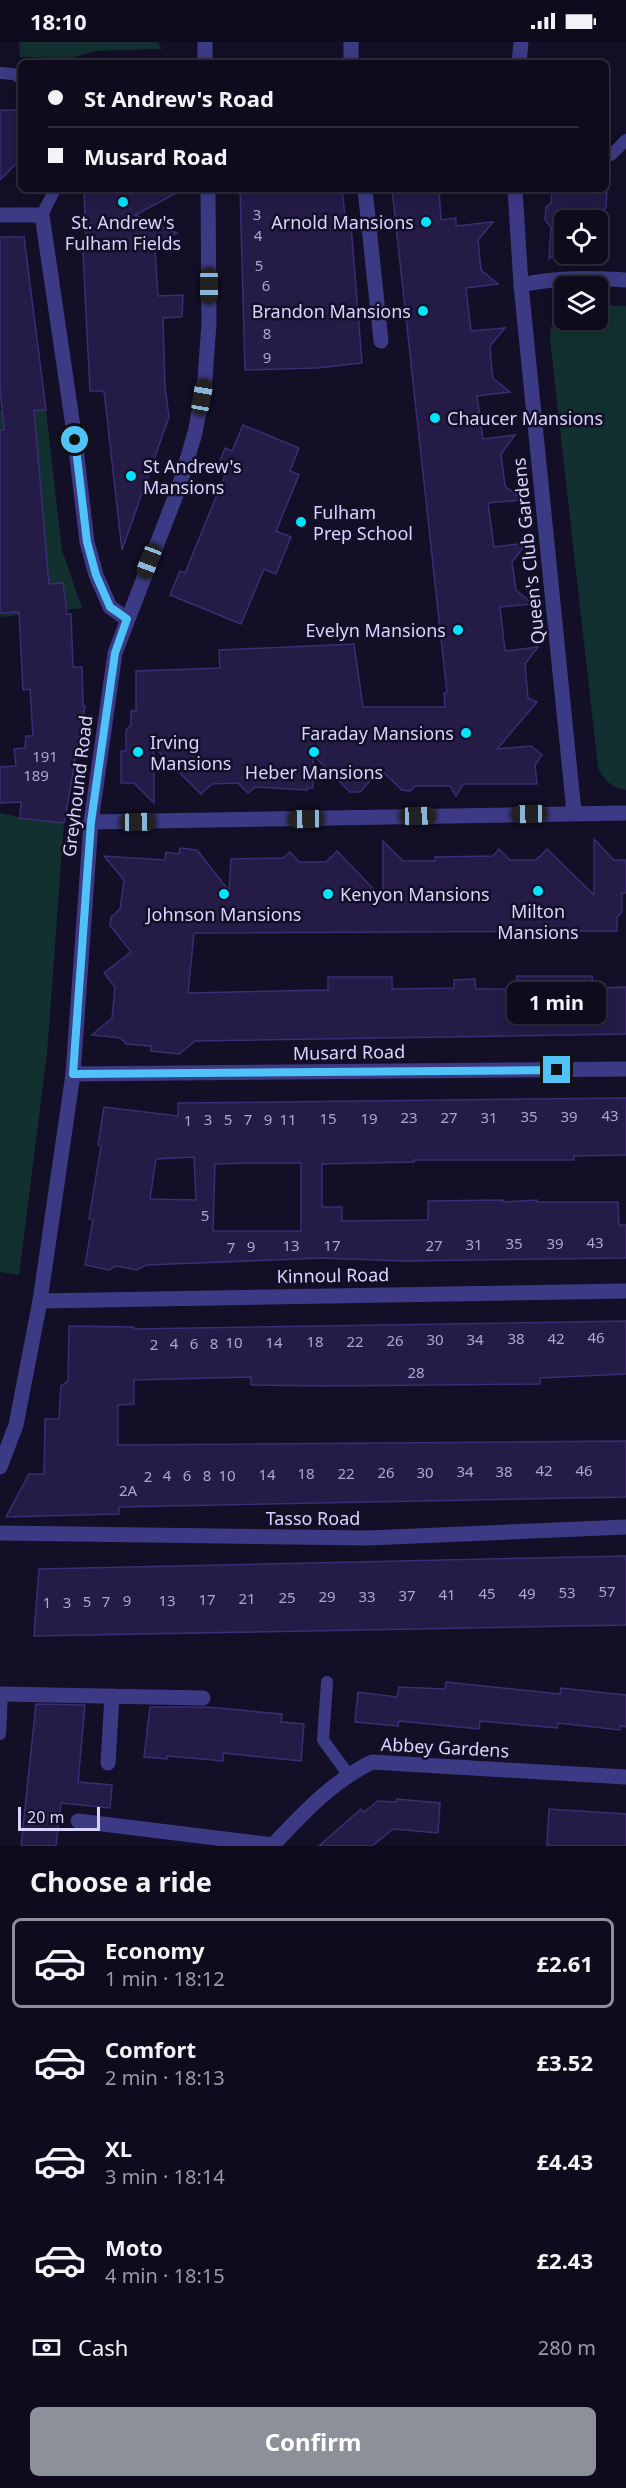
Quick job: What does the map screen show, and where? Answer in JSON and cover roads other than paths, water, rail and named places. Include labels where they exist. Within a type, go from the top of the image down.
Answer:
[{"type":"street","points":[[205,42],[205,60]]},
{"type":"street","points":[[351,42],[351,60]]},
{"type":"street","points":[[519,60],[521,42]]},
{"type":"street","name":"Greyhound Road","points":[[0,1467],[16,1425],[40,1301],[73,1074],[91,822],[115,653],[178,487],[195,433],[205,378],[209,323],[208,192]]},
{"type":"street","points":[[365,192],[381,342]]},
{"type":"street","name":"Queen's Club Gardens","points":[[515,192],[521,285],[574,812]]},
{"type":"street","points":[[0,215],[42,215],[75,440],[87,542],[96,575],[110,607],[127,619]]},
{"type":"street","points":[[521,285],[548,279],[581,277],[626,280]]},
{"type":"street","points":[[91,822],[574,812],[626,813]]},
{"type":"street","name":"Musard Road","points":[[73,1074],[626,1069]]},
{"type":"street","name":"Kinnoul Road","points":[[40,1301],[626,1291]]},
{"type":"street","name":"Tasso Road","points":[[0,1533],[368,1538],[626,1527]]},
{"type":"street","points":[[1,1694],[203,1698]]},
{"type":"street","points":[[108,1763],[112,1696]]},
{"type":"street","name":"Abbey Gardens","points":[[78,1821],[273,1845],[348,1774],[372,1762],[626,1777]]},
{"type":"lane","points":[[0,72],[18,76]]},
{"type":"lane","points":[[609,156],[626,140]]},
{"type":"lane","points":[[42,215],[53,192]]},
{"type":"lane","points":[[327,1682],[323,1740],[348,1774]]},
{"type":"lane","points":[[0,1734],[1,1694]]},
{"type":"place","name":"St. Andrew's Fulham Fields","points":[[123,202]]},
{"type":"place","name":"Arnold Mansions","points":[[426,222]]},
{"type":"place","name":"Brandon Mansions","points":[[423,311]]},
{"type":"place","name":"Chaucer Mansions","points":[[435,418]]},
{"type":"place","name":"St Andrew's Mansions","points":[[131,476]]},
{"type":"place","name":"Fulham Prep School","points":[[301,522]]},
{"type":"place","name":"Evelyn Mansions","points":[[458,630]]},
{"type":"place","name":"Faraday Mansions","points":[[466,733]]},
{"type":"place","name":"Irving Mansions","points":[[138,752]]},
{"type":"place","name":"Heber Mansions","points":[[314,752]]},
{"type":"place","name":"Milton Mansions","points":[[538,891]]},
{"type":"place","name":"Johnson Mansions","points":[[224,894]]},
{"type":"place","name":"Kenyon Mansions","points":[[328,894]]}]
